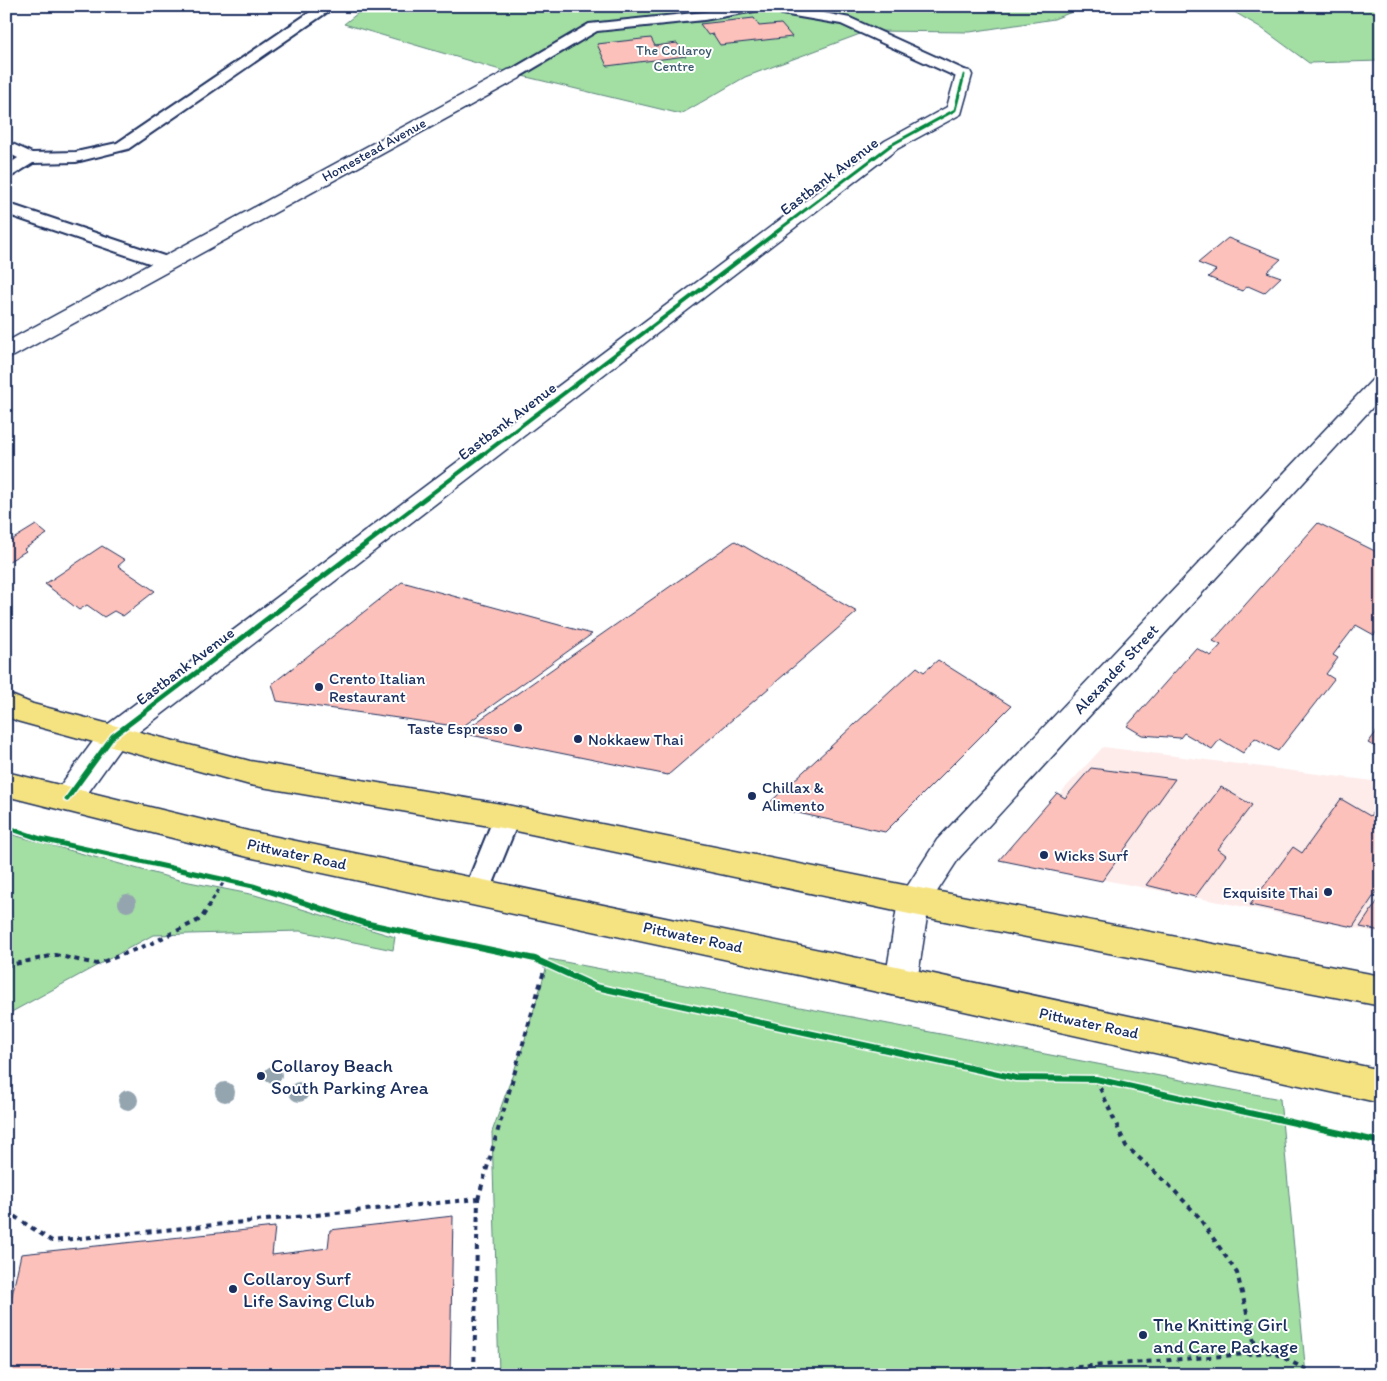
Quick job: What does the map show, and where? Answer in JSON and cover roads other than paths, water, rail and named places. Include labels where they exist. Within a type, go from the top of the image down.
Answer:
[{"type":"highway","points":[[6,704],[27,713],[250,773],[506,816],[914,901],[1381,991]]},
{"type":"highway","name":"Pittwater Road","points":[[6,784],[248,844],[901,982],[1379,1092]]},
{"type":"street","name":"Homestead Avenue","points":[[6,351],[514,74]]},
{"type":"street","name":"Eastbank Avenue","points":[[67,800],[113,736],[891,145],[955,110],[964,75]]},
{"type":"street","name":"Alexander Street","points":[[901,982],[914,901],[948,849],[1381,384]]},
{"type":"lane","points":[[6,146],[29,158],[76,157],[122,146],[270,44],[330,6]]},
{"type":"lane","name":"Homestead Avenue","points":[[514,74],[594,27],[704,16],[760,6]]},
{"type":"lane","points":[[777,6],[787,11],[845,21],[964,75]]},
{"type":"lane","points":[[6,173],[29,158]]},
{"type":"lane","points":[[6,208],[167,263]]},
{"type":"lane","points":[[477,891],[506,816]]},
{"type":"place","name":"Crento Italian Restaurant","points":[[319,687]]},
{"type":"place","name":"Taste Espresso","points":[[518,728]]},
{"type":"place","name":"Nokkaew Thai","points":[[578,739]]},
{"type":"place","name":"Chillax & Alimento","points":[[752,796]]},
{"type":"place","name":"Wicks Surf","points":[[1044,855]]},
{"type":"place","name":"Exquisite Thai","points":[[1328,892]]},
{"type":"place","name":"Collaroy Beach South Parking Area","points":[[261,1076]]},
{"type":"place","name":"Collaroy Surf Life Saving Club","points":[[233,1289]]},
{"type":"place","name":"The Knitting Girl and Care Package","points":[[1143,1335]]},
{"type":"park label","name":"The Collaroy Centre","points":[[674,58]]}]
